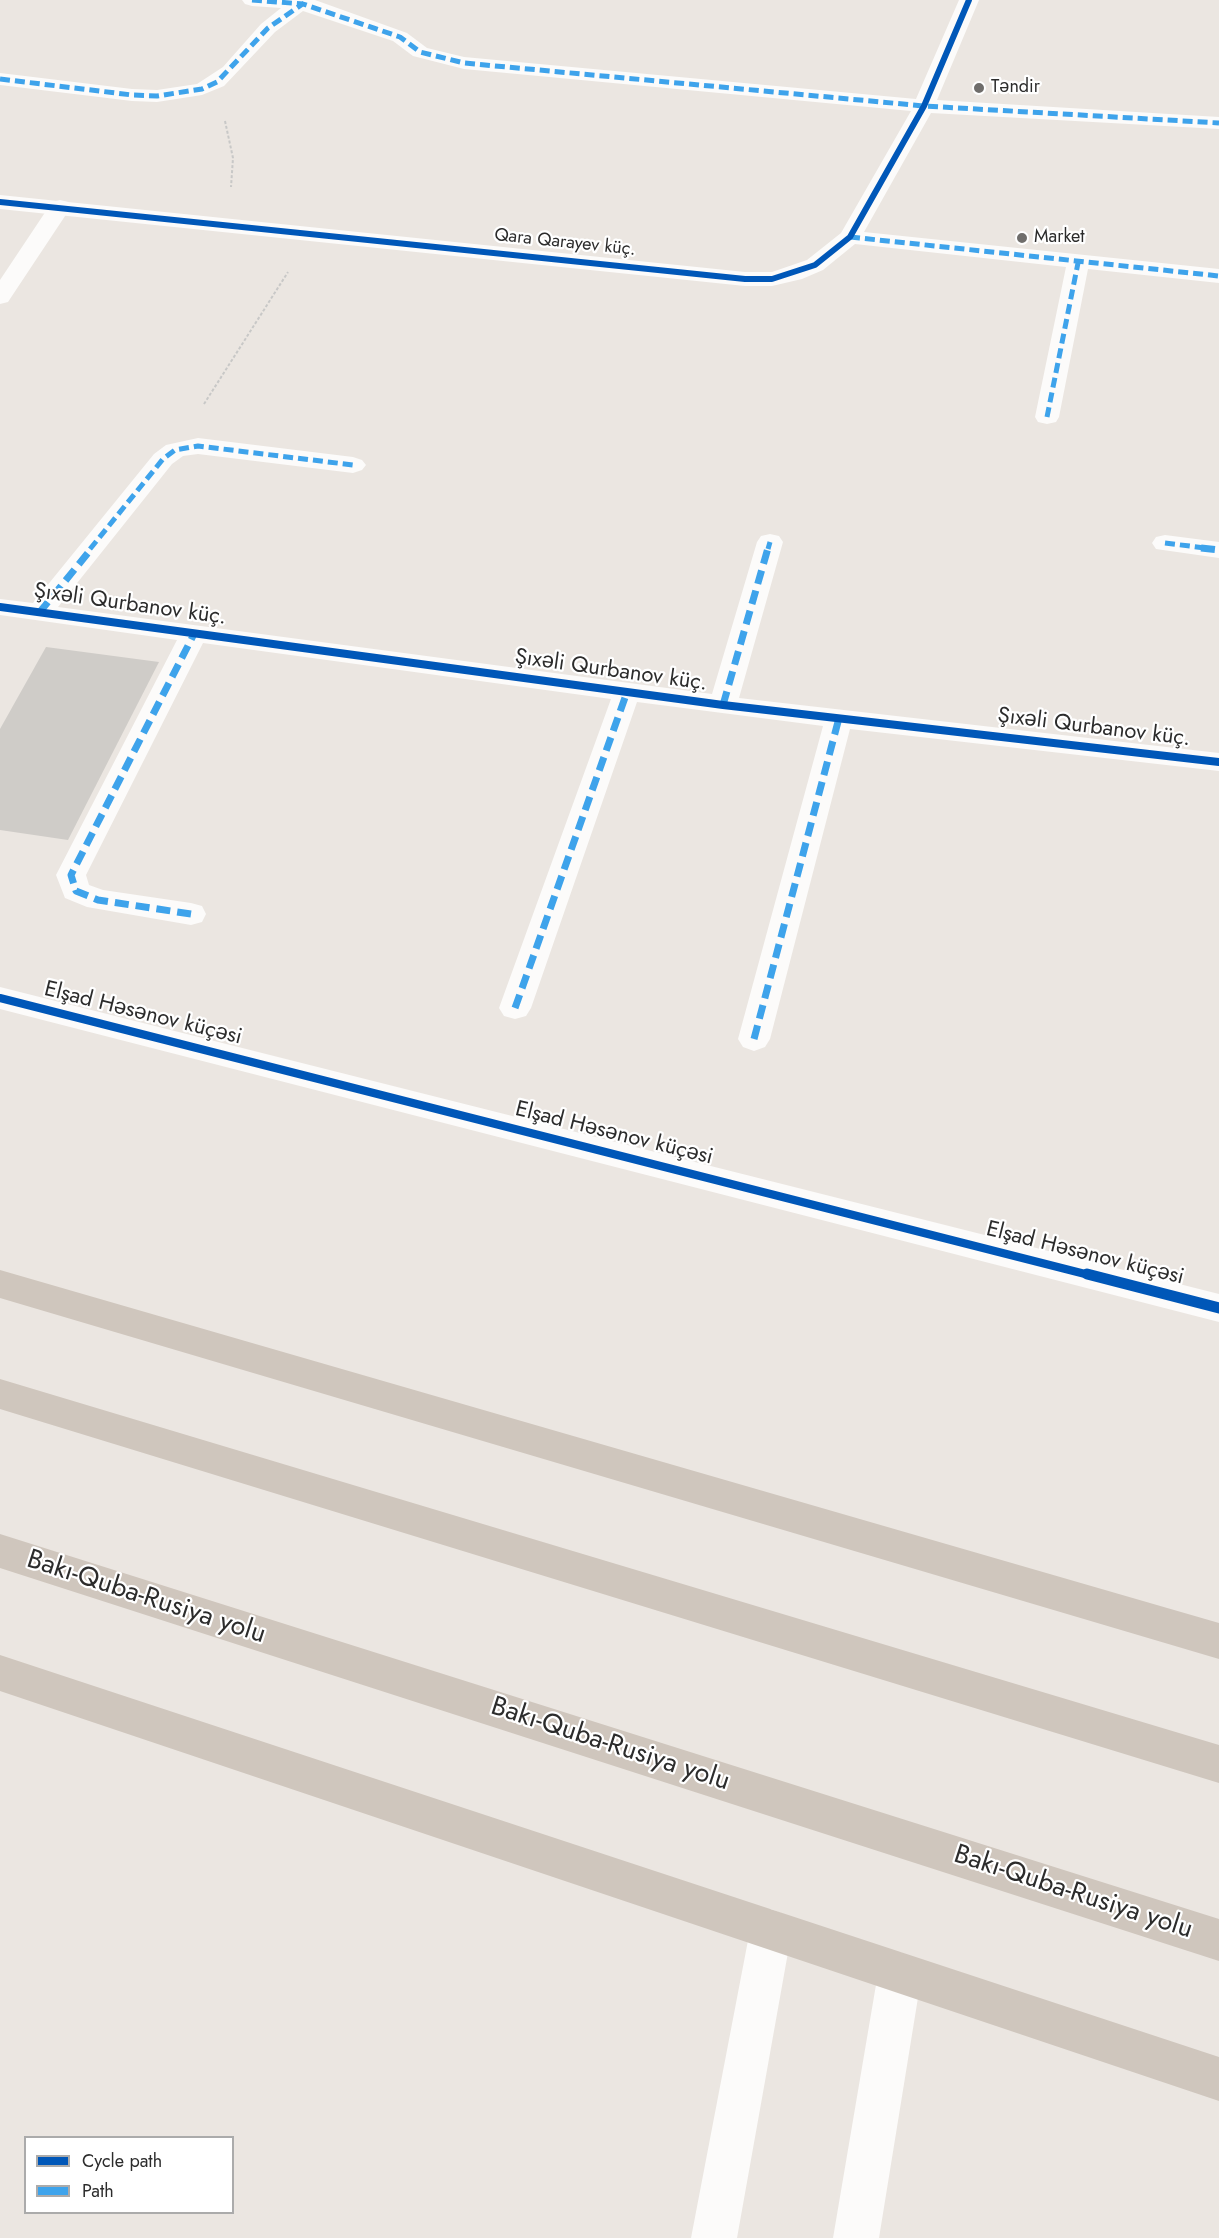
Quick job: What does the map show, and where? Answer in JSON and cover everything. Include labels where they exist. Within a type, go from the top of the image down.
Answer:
[{"type":"highway","points":[[0,1284],[1219,1641]]},
{"type":"highway","points":[[0,1394],[1219,1764]]},
{"type":"highway","name":"Bakı-Quba-Rusiya yolu","points":[[0,1551],[1219,1940]]},
{"type":"highway","points":[[0,1673],[1219,2079]]},
{"type":"street","points":[[252,0],[304,2],[400,36],[420,52],[464,63],[924,106],[1219,123]]},
{"type":"street","name":"Qara Qarayev küç.","points":[[0,201],[745,279],[772,279],[794,274],[815,265],[850,237],[924,106],[969,0]]},
{"type":"street","points":[[0,79],[132,95],[157,96],[202,89],[217,82],[231,71],[268,28],[304,2]]},
{"type":"street","points":[[0,297],[60,207]]},
{"type":"street","points":[[850,237],[1078,263],[1219,276]]},
{"type":"street","points":[[1047,417],[1078,263]]},
{"type":"street","points":[[39,613],[163,459],[175,450],[198,446],[353,465]]},
{"type":"street","points":[[723,705],[770,542]]},
{"type":"street","points":[[1165,543],[1219,550]]},
{"type":"street","name":"Şıxəli Qurbanov küç.","points":[[0,607],[723,705],[1219,762]]},
{"type":"street","points":[[191,914],[98,900],[76,891],[71,875],[194,634]]},
{"type":"street","points":[[515,1008],[627,692]]},
{"type":"street","points":[[754,1039],[839,718]]},
{"type":"street","name":"Elşad Həsənov küçəsi","points":[[0,998],[1219,1308]]},
{"type":"street","points":[[714,2238],[771,1930]]},
{"type":"street","points":[[856,2238],[900,1973]]},
{"type":"path","points":[[217,82],[233,158],[229,224]]},
{"type":"path","points":[[175,450],[313,233]]},
{"type":"building","points":[[46,647],[159,662],[68,840],[0,830],[0,729]]},
{"type":"marked path","points":[[252,0],[303,4],[400,37],[420,52],[464,63],[924,106],[1219,123]]},
{"type":"marked path","points":[[0,79],[132,95],[157,96],[202,89],[217,82],[230,71],[268,28],[304,3]]},
{"type":"marked path","points":[[850,237],[1219,276]]},
{"type":"marked path","points":[[1047,417],[1078,263]]},
{"type":"marked path","points":[[39,613],[163,459],[175,450],[198,446],[353,465]]},
{"type":"marked path","points":[[723,705],[770,542]]},
{"type":"marked path","points":[[1165,543],[1219,550]]},
{"type":"marked path","points":[[191,914],[98,900],[76,891],[71,875],[194,634]]},
{"type":"marked path","points":[[515,1008],[627,692]]},
{"type":"marked path","points":[[754,1039],[839,718]]},
{"type":"cycle path","points":[[0,202],[745,279],[772,279],[794,274],[815,265],[850,237],[924,106],[969,0]]},
{"type":"cycle path","points":[[0,607],[723,705],[1219,762]]},
{"type":"cycle path","points":[[0,998],[1219,1308]]},
{"type":"place","name":"Təndir","points":[[979,88]]},
{"type":"place","name":"Market","points":[[1022,238]]}]
